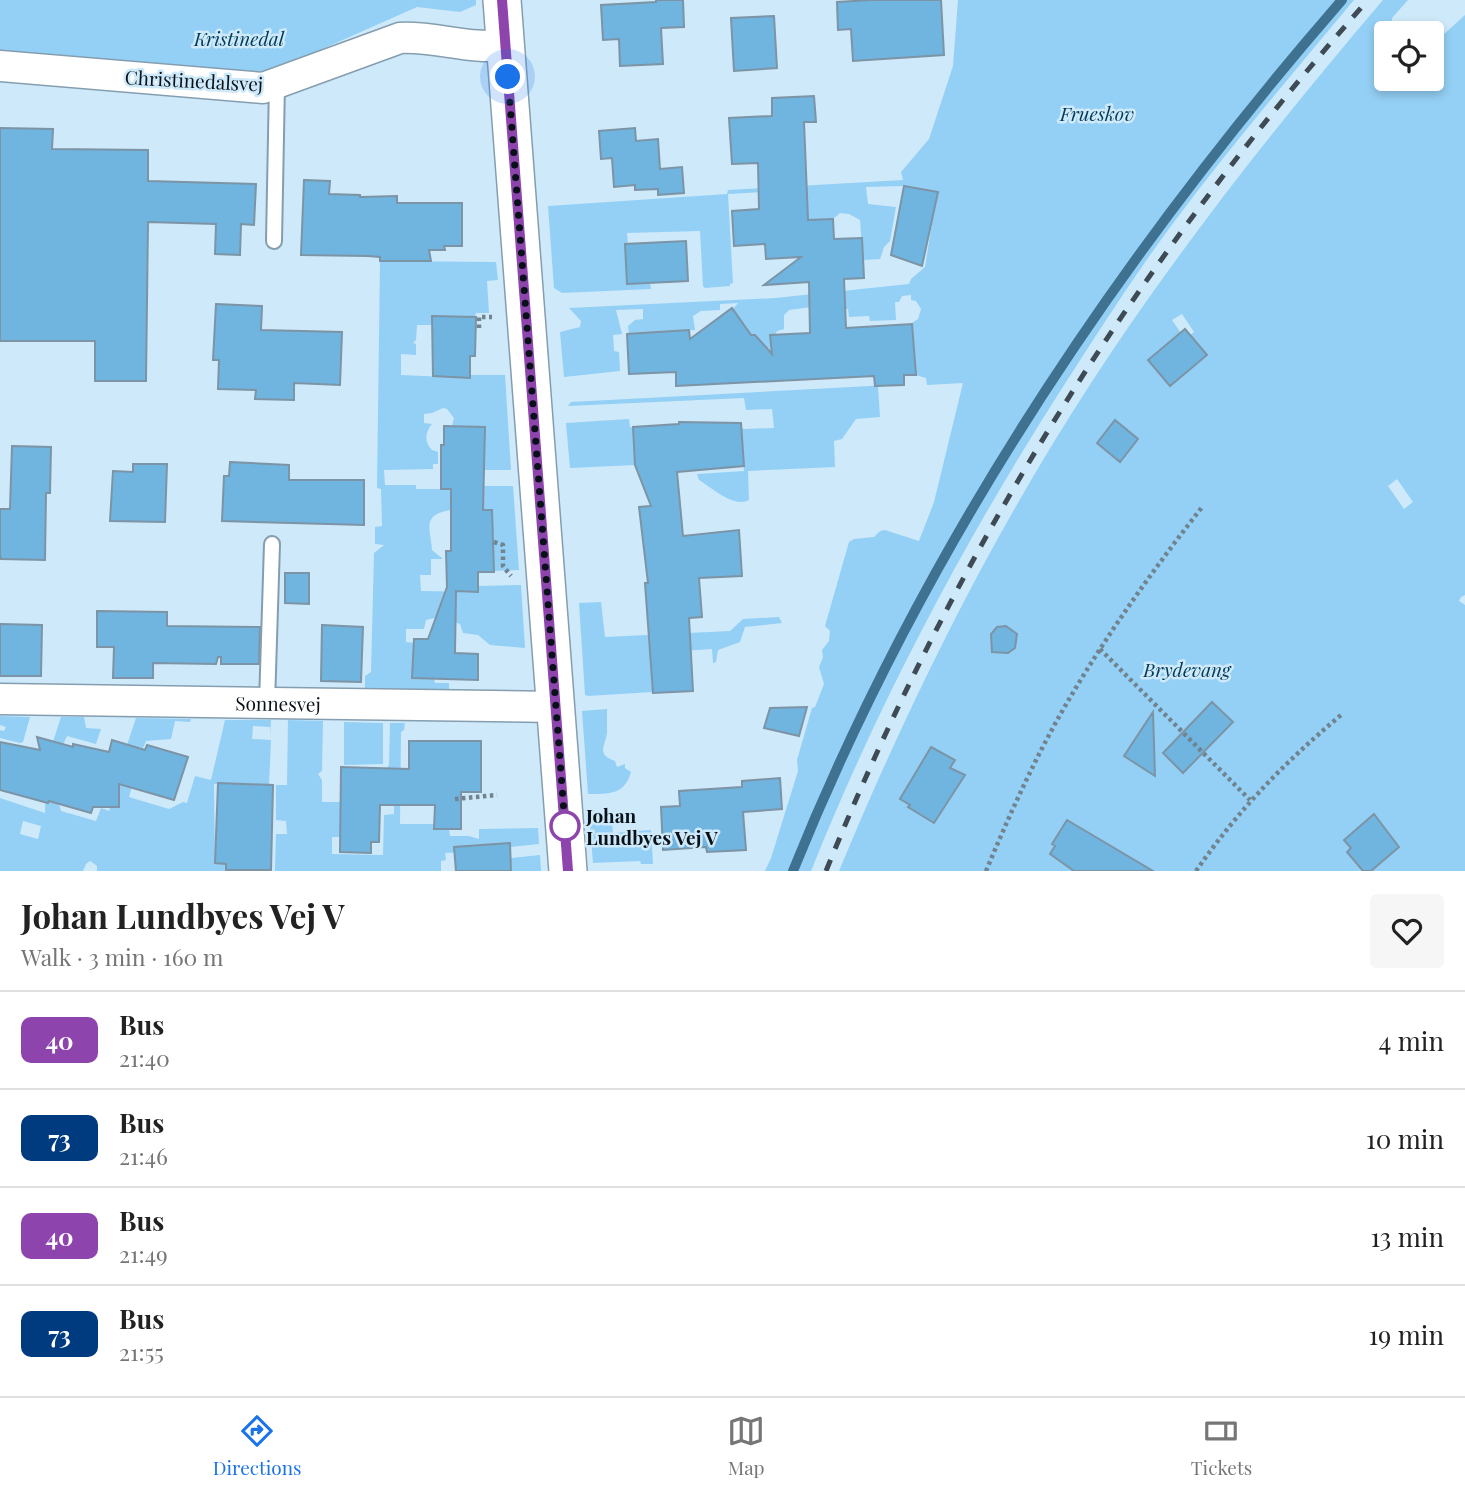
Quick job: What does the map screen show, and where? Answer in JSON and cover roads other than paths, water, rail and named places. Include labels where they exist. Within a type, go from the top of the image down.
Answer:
[{"type":"street","points":[[502,0],[568,871]]},
{"type":"street","name":"Christinedalsvej","points":[[0,66],[263,88],[400,38],[420,37],[485,47],[506,46]]},
{"type":"street","name":"Sonnesvej","points":[[0,699],[556,707]]},
{"type":"lane","points":[[274,241],[277,83]]},
{"type":"lane","points":[[267,703],[272,544]]},
{"type":"waterway","points":[[793,871],[844,752],[901,636],[964,523],[1031,413],[1103,305],[1179,201],[1259,99],[1342,0]]},
{"type":"railway","points":[[826,871],[877,752],[933,635],[994,522],[1059,412],[1204,201],[1284,99],[1368,0]]},
{"type":"place","name":"Johan Lundbyes Vej V","points":[[565,826]]},
{"type":"park label","name":"Kristinedal","points":[[239,38]]},
{"type":"park label","name":"Frueskov","points":[[1097,113]]},
{"type":"park label","name":"Brydevang","points":[[1187,669]]}]
